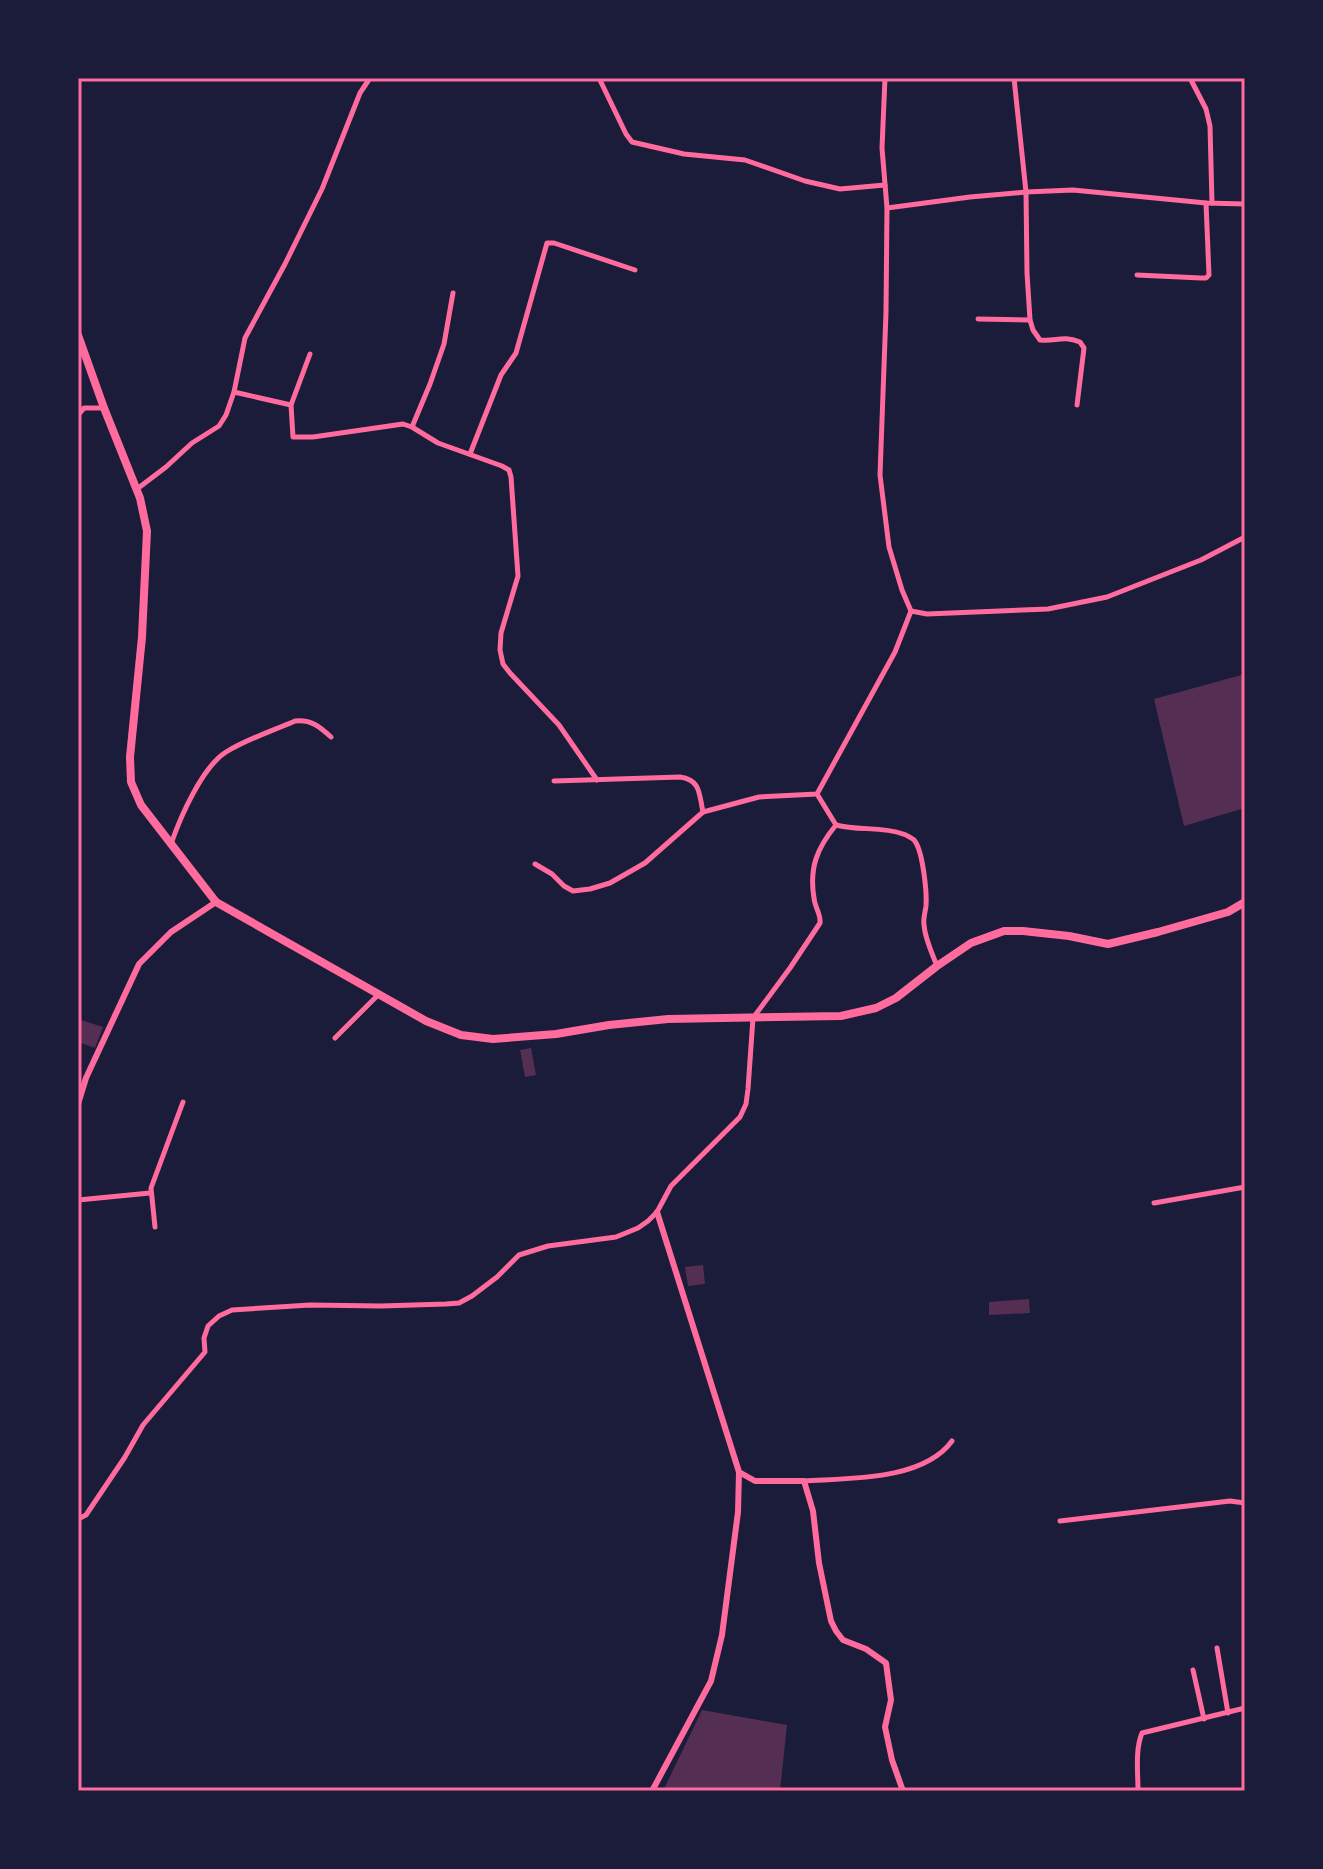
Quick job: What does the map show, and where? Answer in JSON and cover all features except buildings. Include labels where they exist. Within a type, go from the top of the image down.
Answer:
[{"type":"highway","points":[[78,335],[137,489],[147,531],[142,637],[130,757],[131,782],[141,805],[216,902],[426,1021],[461,1035],[493,1039],[668,1019],[841,1016],[876,1008],[896,998],[971,943],[1004,931],[1069,936],[1108,944],[1228,912],[1245,902]]},
{"type":"street","points":[[137,489],[192,443],[219,426],[226,415],[245,338],[316,202],[360,93],[370,78]]},
{"type":"street","points":[[396,78],[404,78]]},
{"type":"street","points":[[599,78],[632,142],[684,154],[745,160],[805,181],[845,190],[885,185]]},
{"type":"street","points":[[817,794],[895,652],[911,611],[889,547],[880,475],[887,208],[882,148],[885,78]]},
{"type":"street","points":[[1014,78],[1026,192],[1030,320],[1040,340],[1061,337],[1080,342],[1084,348],[1077,405]]},
{"type":"street","points":[[1137,275],[1206,278],[1209,275],[1210,126],[1206,109],[1190,78]]},
{"type":"street","points":[[887,208],[1026,192],[1073,190],[1245,204]]},
{"type":"street","points":[[470,454],[501,375],[516,353],[547,243],[635,270]]},
{"type":"street","points":[[412,427],[444,344],[453,293]]},
{"type":"street","points":[[978,319],[1030,320]]},
{"type":"street","points":[[310,354],[291,405],[293,437],[403,424],[438,443],[509,470],[518,576],[501,633],[500,657],[510,673],[559,725],[597,780]]},
{"type":"street","points":[[234,392],[291,405]]},
{"type":"street","points":[[78,415],[84,408],[104,408]]},
{"type":"street","points":[[911,611],[927,614],[1048,609],[1107,597],[1201,560],[1245,537]]},
{"type":"street","points":[[170,845],[181,817],[211,765],[224,753],[295,721],[304,720],[317,725],[331,737]]},
{"type":"street","points":[[554,781],[691,778],[696,783],[703,812]]},
{"type":"street","points":[[535,864],[573,891],[590,889],[610,883],[645,863],[703,812],[759,797],[817,794]]},
{"type":"street","points":[[817,794],[836,825],[905,834],[915,841],[920,853],[926,904],[925,936],[937,966]]},
{"type":"street","points":[[78,1519],[86,1515],[143,1425],[205,1352],[204,1338],[208,1326],[219,1316],[232,1310],[310,1305],[459,1303],[497,1277],[519,1255],[548,1246],[616,1237],[648,1221],[657,1212],[671,1186],[740,1117],[748,1089],[753,1018],[820,923],[813,895],[814,864],[823,840],[836,825]]},
{"type":"street","points":[[78,1104],[86,1078],[139,964],[171,932],[216,902]]},
{"type":"street","points":[[335,1038],[379,994]]},
{"type":"street","points":[[155,1227],[150,1193],[183,1102]]},
{"type":"street","points":[[1154,1203],[1245,1187]]},
{"type":"street","points":[[78,1200],[150,1193]]},
{"type":"street","points":[[652,1791],[711,1681],[722,1635],[738,1512],[739,1472],[657,1212]]},
{"type":"street","points":[[739,1472],[755,1481],[874,1476],[921,1466],[945,1451],[952,1441]]},
{"type":"street","points":[[804,1481],[813,1511],[819,1563],[831,1621],[843,1640],[866,1649],[886,1663],[891,1700],[885,1727],[903,1791]]},
{"type":"street","points":[[1060,1521],[1230,1501],[1245,1503]]},
{"type":"street","points":[[1217,1648],[1228,1713]]},
{"type":"street","points":[[1193,1670],[1204,1719]]},
{"type":"street","points":[[1138,1791],[1138,1756],[1142,1733],[1245,1708]]},
{"type":"street","points":[[596,1791],[612,1791]]}]
